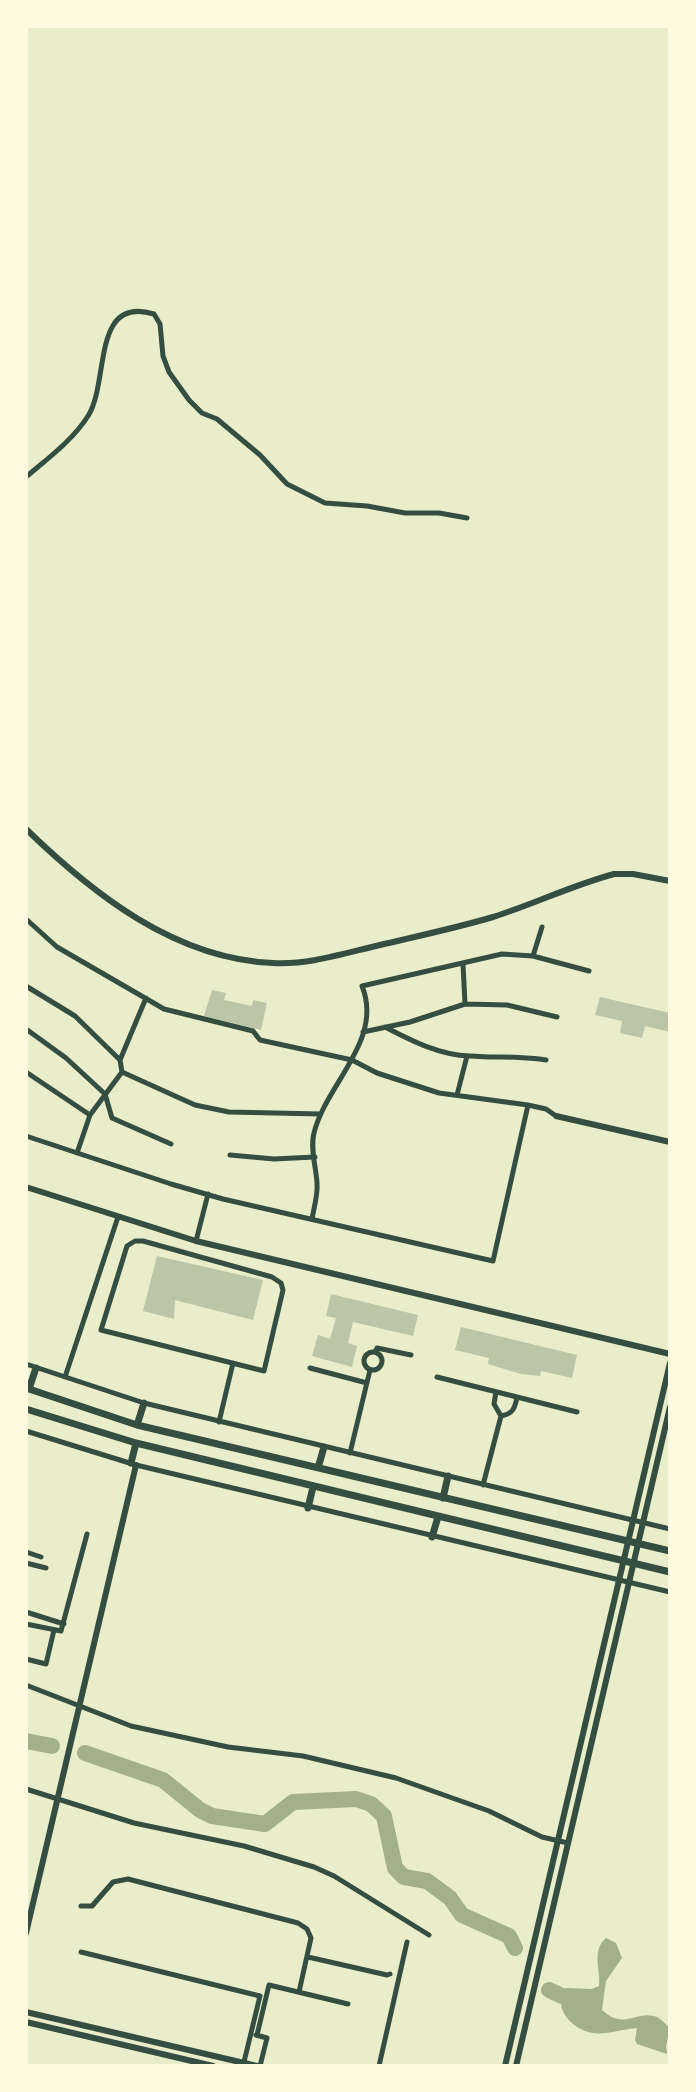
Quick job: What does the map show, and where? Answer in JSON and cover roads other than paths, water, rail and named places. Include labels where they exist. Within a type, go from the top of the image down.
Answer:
[{"type":"main road","points":[[36,1368],[27,1388],[137,1425],[670,1551]]},
{"type":"main road","points":[[137,1425],[144,1403]]},
{"type":"main road","points":[[26,1409],[136,1443],[670,1572]]},
{"type":"main road","points":[[133,1464],[136,1443]]},
{"type":"main road","points":[[318,1468],[324,1447]]},
{"type":"main road","points":[[443,1498],[448,1476]]},
{"type":"main road","points":[[308,1508],[313,1487]]},
{"type":"main road","points":[[432,1537],[438,1517]]},
{"type":"street","points":[[26,477],[87,418],[99,389],[109,328],[128,311],[142,310],[154,314],[160,324],[163,356],[169,372],[189,400],[260,455],[287,484],[325,503],[467,518]]},
{"type":"street","points":[[26,829],[83,881],[111,902],[163,932],[218,954],[274,964],[327,958],[467,924],[614,874],[670,881]]},
{"type":"street","points":[[26,919],[57,947],[164,1009],[253,1031],[260,1040],[352,1060],[377,1073],[439,1093],[528,1105],[546,1109],[556,1116],[670,1142]]},
{"type":"street","points":[[533,956],[542,927]]},
{"type":"street","points":[[312,1219],[317,1187],[313,1135],[363,1032],[368,1002],[362,986],[502,954],[533,956],[589,971]]},
{"type":"street","points":[[463,964],[465,1004]]},
{"type":"street","points":[[26,986],[75,1016],[120,1060]]},
{"type":"street","points":[[77,1153],[90,1115],[122,1072],[120,1060],[146,998]]},
{"type":"street","points":[[363,1032],[465,1004],[507,1005],[557,1017]]},
{"type":"street","points":[[385,1027],[425,1047],[467,1056],[512,1055],[546,1060]]},
{"type":"street","points":[[26,1029],[66,1058],[105,1094],[112,1118],[171,1144]]},
{"type":"street","points":[[457,1095],[467,1056]]},
{"type":"street","points":[[26,1072],[90,1115]]},
{"type":"street","points":[[122,1072],[195,1105],[229,1112],[322,1114]]},
{"type":"street","points":[[26,1136],[208,1194],[493,1261],[528,1105]]},
{"type":"street","points":[[230,1155],[274,1159],[315,1157]]},
{"type":"street","points":[[26,1187],[196,1241],[670,1354]]},
{"type":"street","points":[[196,1241],[208,1194]]},
{"type":"street","points":[[65,1377],[118,1217]]},
{"type":"street","points":[[143,1241],[272,1277],[281,1283],[283,1290],[264,1371],[233,1363],[101,1330],[127,1246],[143,1241]]},
{"type":"street","points":[[375,1352],[382,1358],[382,1364],[376,1370],[370,1370],[364,1360],[377,1348],[411,1355]]},
{"type":"street","points":[[219,1422],[233,1363]]},
{"type":"street","points":[[505,2066],[670,1363]]},
{"type":"street","points":[[26,1364],[144,1403],[670,1529]]},
{"type":"street","points":[[310,1368],[367,1383]]},
{"type":"street","points":[[350,1453],[370,1370]]},
{"type":"street","points":[[437,1377],[577,1412]]},
{"type":"street","points":[[483,1485],[501,1416],[494,1404],[496,1392]]},
{"type":"street","points":[[501,1416],[508,1415],[514,1409],[517,1397]]},
{"type":"street","points":[[516,2066],[670,1407]]},
{"type":"street","points":[[26,1431],[133,1464],[308,1508],[670,1592]]},
{"type":"street","points":[[26,1933],[133,1464]]},
{"type":"street","points":[[26,1624],[61,1631],[87,1534]]},
{"type":"street","points":[[26,1552],[41,1557]]},
{"type":"street","points":[[26,1563],[46,1568]]},
{"type":"street","points":[[26,1612],[64,1624]]},
{"type":"street","points":[[26,1659],[46,1664],[54,1630]]},
{"type":"street","points":[[26,1685],[131,1726],[228,1747],[303,1756],[396,1778],[470,1803],[542,1837],[568,1843]]},
{"type":"street","points":[[26,1789],[134,1823],[231,1843],[314,1867],[345,1882],[429,1935]]},
{"type":"street","points":[[81,1906],[92,1906],[113,1882],[128,1879],[298,1923],[311,1933],[299,1992]]},
{"type":"street","points":[[379,2066],[407,1942]]},
{"type":"street","points":[[81,1952],[260,1996],[254,2035]]},
{"type":"street","points":[[308,1957],[390,1974]]},
{"type":"street","points":[[244,2064],[269,1985],[348,2004]]},
{"type":"street","points":[[26,2012],[259,2066],[267,2038],[254,2035]]},
{"type":"street","points":[[26,2022],[213,2066]]},
{"type":"waterway","points":[[26,1741],[52,1746]]},
{"type":"waterway","points":[[85,1753],[163,1780],[212,1816],[265,1824],[293,1802],[356,1799],[371,1804],[384,1816],[395,1868],[404,1877],[427,1881],[450,1898],[462,1915],[509,1936],[515,1948]]},
{"type":"waterway","points":[[549,1990],[562,1996]]}]
